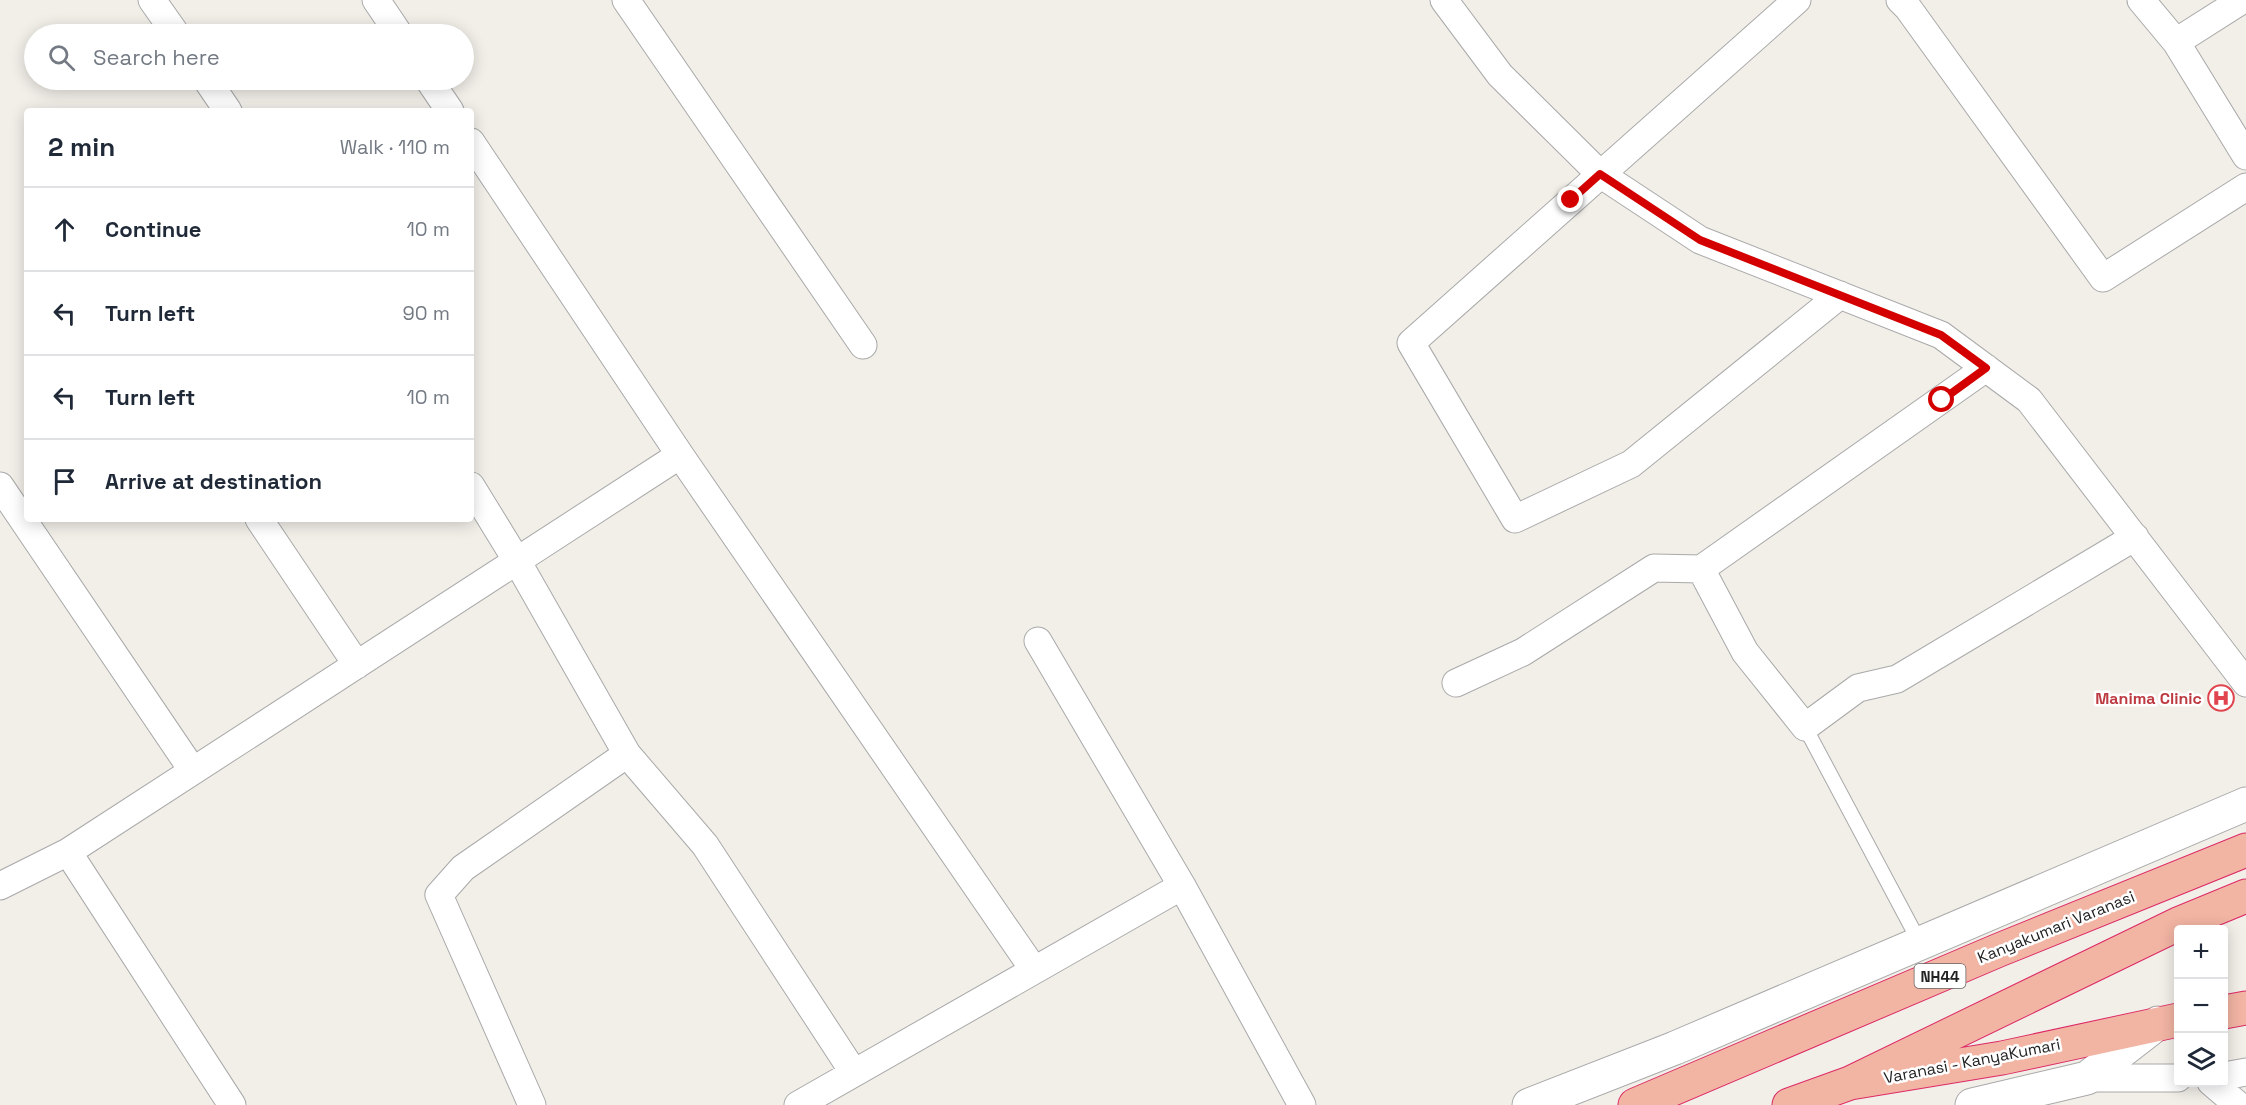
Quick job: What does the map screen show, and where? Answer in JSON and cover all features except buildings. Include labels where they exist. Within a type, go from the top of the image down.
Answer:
[{"type":"highway","name":"Kanyakumari Varanasi","points":[[1635,1105],[1999,950],[2246,850]]},
{"type":"highway","points":[[1850,1083],[2178,924],[2246,896]]},
{"type":"highway","points":[[2228,1011],[2246,1008]]},
{"type":"highway","name":"Varanasi - KanyaKumari","points":[[1789,1105],[1850,1083],[2002,1058],[2168,1021]]},
{"type":"street","points":[[152,0],[169,24]]},
{"type":"street","points":[[376,0],[392,24]]},
{"type":"street","points":[[626,0],[863,345]]},
{"type":"street","points":[[1797,0],[1410,342],[1515,519],[1631,464],[1840,295]]},
{"type":"street","points":[[1900,0],[2103,278],[2246,186]]},
{"type":"street","points":[[2141,0],[2176,42],[2246,156]]},
{"type":"street","points":[[2176,42],[2242,0]]},
{"type":"street","points":[[1453,3],[1500,75],[1600,174],[1700,240],[1941,335],[2029,400],[2246,683]]},
{"type":"street","points":[[214,90],[226,108]]},
{"type":"street","points":[[436,90],[448,108]]},
{"type":"street","points":[[474,146],[681,455],[1034,970]]},
{"type":"street","points":[[1456,683],[1523,652],[1654,568],[1701,569],[1986,368]]},
{"type":"street","points":[[3,878],[68,852],[681,455]]},
{"type":"street","points":[[0,486],[24,521]]},
{"type":"street","points":[[474,491],[517,561],[627,754],[705,845],[854,1072]]},
{"type":"street","points":[[24,522],[193,771]]},
{"type":"street","points":[[261,522],[357,665]]},
{"type":"street","points":[[1701,569],[1745,652],[1806,727],[1858,688],[1897,679],[2135,537]]},
{"type":"street","points":[[1038,641],[1182,886],[1302,1105]]},
{"type":"street","points":[[532,1105],[439,895],[463,867],[627,754]]},
{"type":"street","points":[[1529,1105],[1675,1048],[2246,804]]},
{"type":"street","points":[[68,852],[232,1105]]},
{"type":"street","points":[[798,1105],[1182,886]]},
{"type":"street","points":[[2087,1078],[2168,1021]]},
{"type":"street","points":[[2228,1075],[2246,1072]]},
{"type":"street","points":[[1972,1105],[2087,1078],[2174,1078]]},
{"type":"street","points":[[2216,1087],[2238,1105]]},
{"type":"lane","points":[[1806,727],[1920,943]]},
{"type":"place","name":"Manima Clinic","points":[[2221,698]]},
{"type":"route","points":[[1571,200],[1600,174],[1700,240],[1941,335],[1986,368],[1942,400]]}]
